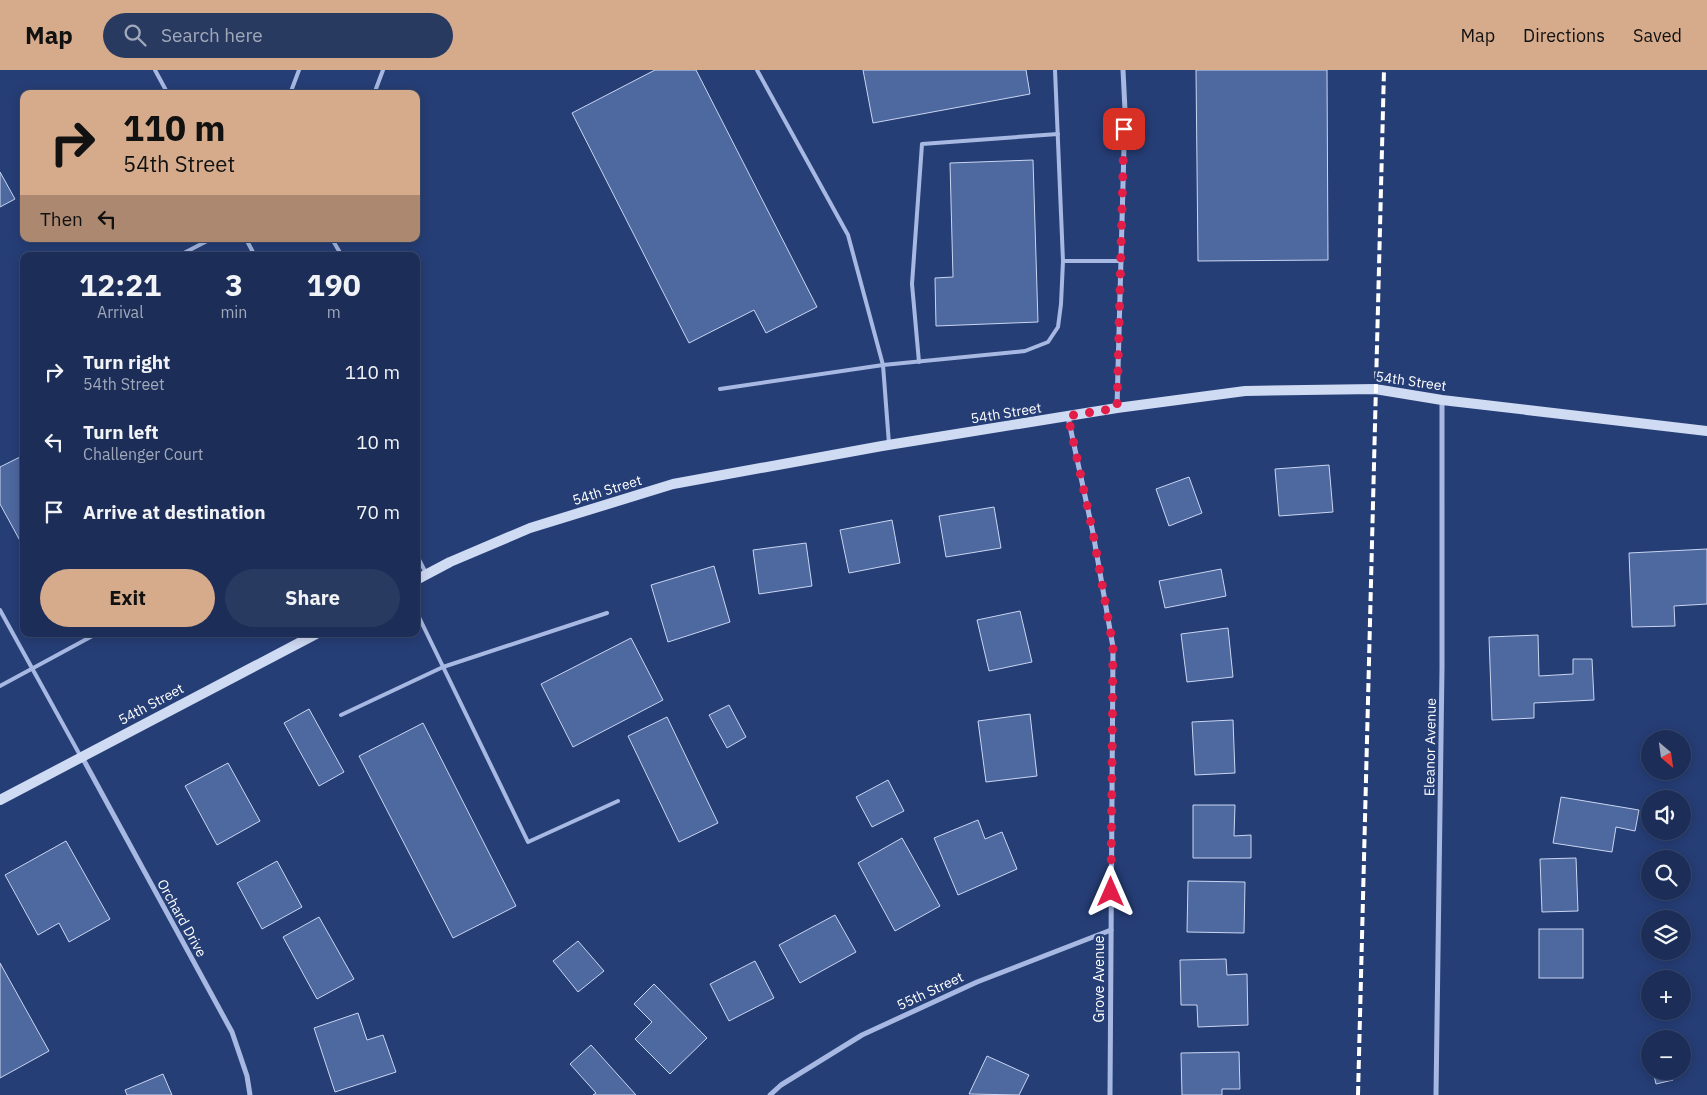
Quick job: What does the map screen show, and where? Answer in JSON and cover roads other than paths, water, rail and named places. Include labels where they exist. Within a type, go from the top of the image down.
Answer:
[{"type":"main road","name":"54th Street","points":[[420,578],[450,562],[530,528],[673,484],[889,445],[1117,408],[1245,391],[1375,389],[1442,400],[1707,431]]},
{"type":"main road","name":"54th Street","points":[[0,800],[310,637]]},
{"type":"street","points":[[1117,408],[1124,110],[1123,70]]},
{"type":"street","name":"Eleanor Avenue","points":[[1436,1095],[1442,668],[1442,400]]},
{"type":"street","name":"Grove Avenue","points":[[1068,416],[1093,533],[1113,646],[1110,1095]]},
{"type":"street","name":"Orchard Drive","points":[[81,757],[232,1032],[247,1076],[250,1095]]},
{"type":"street","name":"55th Street","points":[[770,1095],[781,1085],[862,1035],[977,982],[1111,930]]},
{"type":"lane","points":[[155,70],[166,90]]},
{"type":"lane","points":[[292,90],[299,70]]},
{"type":"lane","points":[[375,90],[382,70]]},
{"type":"lane","points":[[757,70],[848,235],[883,365],[889,445]]},
{"type":"lane","points":[[720,389],[883,365],[1025,351],[1048,342],[1058,327],[1063,261],[1055,70]]},
{"type":"lane","points":[[919,362],[912,284],[922,144],[1058,134]]},
{"type":"lane","points":[[188,252],[206,242]]},
{"type":"lane","points":[[1063,261],[1121,261]]},
{"type":"lane","points":[[420,561],[427,574]]},
{"type":"lane","points":[[0,610],[81,757]]},
{"type":"lane","points":[[341,716],[443,666],[607,613]]},
{"type":"lane","points":[[420,619],[528,842],[618,801]]},
{"type":"lane","points":[[0,686],[90,637]]},
{"type":"railway","points":[[1358,1095],[1384,70]]}]
